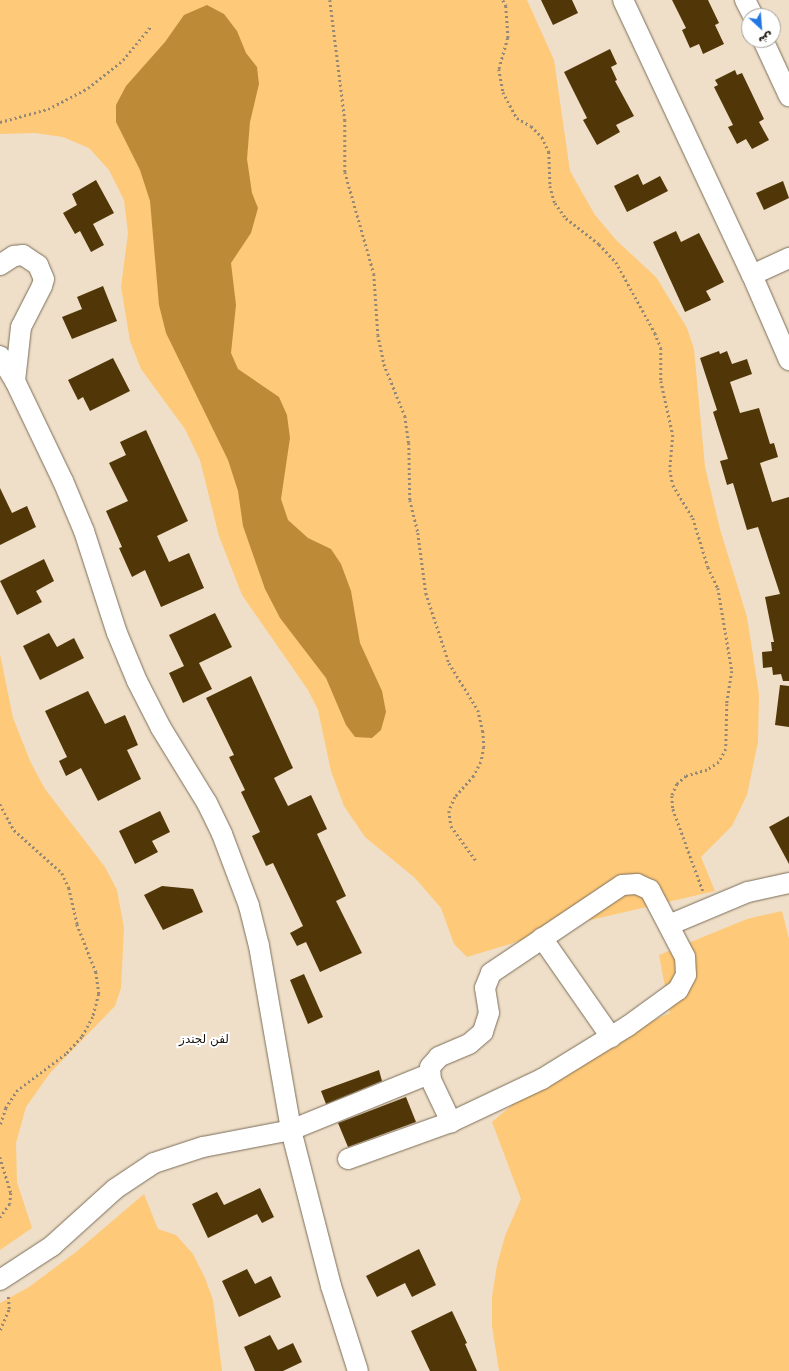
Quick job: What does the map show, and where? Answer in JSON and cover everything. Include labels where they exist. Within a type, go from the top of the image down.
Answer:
[{"type":"street","points":[[623,0],[752,275],[789,360]]},
{"type":"street","points":[[768,48],[789,96]]},
{"type":"street","points":[[0,265],[14,256],[23,255],[38,265],[44,279],[42,286],[21,327],[15,381]]},
{"type":"street","points":[[752,275],[789,258]]},
{"type":"street","points":[[0,356],[15,381],[63,481],[84,531],[117,632],[137,681],[161,728],[207,803],[236,867],[259,946],[290,1130],[325,1265],[358,1371]]},
{"type":"street","points":[[669,925],[748,892],[789,883]]},
{"type":"street","points":[[348,1159],[451,1122],[542,1079],[611,1037],[669,997],[683,983],[687,970],[685,958],[650,890],[637,884],[629,884],[615,889],[491,973],[485,988],[490,1013],[484,1032],[469,1044],[433,1061],[429,1074],[451,1122]]},
{"type":"street","points":[[542,938],[611,1037]]},
{"type":"street","points":[[1,1280],[52,1246],[115,1189],[154,1163],[203,1147],[290,1130],[429,1074]]},
{"type":"path","points":[[330,0],[345,120],[345,172],[374,274],[378,335],[384,364],[405,416],[410,443],[410,500],[418,533],[426,593],[449,664],[478,710],[483,731],[484,747],[481,762],[474,776],[451,804],[449,811],[452,826],[477,862]]},
{"type":"path","points":[[503,0],[506,6],[508,38],[499,68],[503,92],[517,118],[531,126],[542,137],[549,152],[550,186],[555,204],[566,218],[599,244],[616,262],[655,333],[660,348],[661,381],[674,435],[670,470],[673,485],[693,518],[708,567],[718,588],[732,671],[726,704],[726,749],[719,762],[707,770],[686,776],[676,784],[672,796],[673,809],[709,907]]},
{"type":"path","points":[[0,122],[48,109],[88,88],[123,60],[152,25]]},
{"type":"path","points":[[0,804],[14,830],[62,873],[69,888],[77,924],[96,972],[99,994],[93,1017],[82,1037],[66,1054],[18,1090],[6,1108],[0,1126]]},
{"type":"path","points":[[0,1157],[10,1193],[10,1204],[0,1218]]},
{"type":"path","points":[[0,1330],[6,1319],[9,1304],[1,1280]]},
{"type":"shaded area","points":[[0,0],[527,0],[554,60],[570,171],[595,215],[617,241],[656,277],[687,328],[694,349],[705,467],[720,529],[747,617],[759,694],[758,742],[747,795],[732,826],[701,857],[715,891],[582,922],[467,957],[454,944],[441,908],[415,878],[365,837],[344,806],[331,771],[318,710],[308,690],[242,595],[219,536],[200,460],[185,429],[141,369],[130,341],[121,287],[128,233],[124,200],[109,170],[89,148],[63,137],[35,133],[0,134]]},
{"type":"shaded area","points":[[207,5],[224,14],[237,31],[246,53],[257,67],[259,84],[250,122],[247,159],[252,193],[258,208],[251,233],[231,263],[236,305],[231,353],[238,369],[279,397],[287,415],[290,438],[281,499],[288,520],[308,538],[331,549],[341,564],[351,591],[360,643],[382,691],[386,712],[381,730],[372,738],[355,737],[346,725],[326,678],[280,618],[265,589],[243,526],[238,491],[228,460],[166,333],[159,305],[150,201],[140,170],[116,122],[116,105],[126,86],[165,42],[184,15]]},
{"type":"shaded area","points":[[0,654],[13,718],[31,763],[45,789],[105,867],[117,890],[124,928],[121,988],[115,1006],[50,1073],[26,1107],[16,1143],[17,1182],[32,1228],[0,1250]]},
{"type":"shaded area","points":[[782,911],[789,939],[789,1371],[499,1371],[492,1326],[492,1297],[497,1265],[505,1236],[521,1199],[492,1122],[544,1078],[605,1041],[670,1013],[659,955],[747,919]]},
{"type":"shaded area","points":[[144,1194],[158,1229],[176,1235],[193,1254],[205,1278],[213,1300],[222,1371],[0,1371],[0,1303],[29,1287],[76,1252]]},
{"type":"building","points":[[541,0],[572,0],[578,13],[553,25]]},
{"type":"building","points":[[672,0],[708,0],[719,23],[715,25],[724,44],[703,54],[699,44],[690,48],[682,30],[686,28]]},
{"type":"building","points":[[610,49],[617,64],[611,67],[617,80],[615,81],[634,116],[616,125],[620,132],[597,145],[583,120],[587,118],[564,72]]},
{"type":"building","points":[[735,70],[737,75],[742,73],[764,119],[759,122],[769,140],[752,149],[746,139],[737,144],[728,127],[733,125],[714,87],[718,85],[715,80]]},
{"type":"building","points":[[638,174],[643,185],[660,176],[668,191],[627,212],[614,186]]},
{"type":"building","points":[[96,180],[114,213],[93,224],[104,245],[91,252],[80,231],[75,234],[63,213],[77,205],[72,194]]},
{"type":"building","points":[[783,181],[789,198],[764,210],[756,193]]},
{"type":"building","points":[[676,231],[681,242],[699,233],[724,282],[706,291],[711,300],[685,312],[653,242]]},
{"type":"building","points":[[103,286],[117,321],[72,339],[62,317],[82,309],[77,297]]},
{"type":"building","points":[[719,351],[720,354],[727,351],[732,364],[747,359],[752,374],[730,382],[740,413],[759,408],[770,444],[774,443],[778,457],[760,463],[772,502],[789,497],[789,681],[783,681],[781,674],[773,675],[772,667],[763,668],[762,652],[772,651],[771,642],[774,642],[765,597],[780,594],[758,527],[747,530],[733,483],[727,485],[720,461],[728,459],[713,412],[717,410],[700,358]]},
{"type":"building","points":[[113,358],[130,391],[90,411],[83,397],[78,400],[68,380]]},
{"type":"building","points":[[146,430],[188,521],[157,536],[169,562],[189,553],[204,588],[161,607],[145,570],[132,577],[119,548],[122,547],[106,511],[128,501],[109,463],[126,455],[120,442]]},
{"type":"building","points":[[0,488],[12,513],[27,506],[36,527],[0,545]]},
{"type":"building","points":[[44,559],[54,581],[36,591],[42,602],[17,615],[0,581]]},
{"type":"building","points":[[215,613],[232,647],[199,663],[212,689],[183,703],[169,673],[184,666],[169,635]]},
{"type":"building","points":[[49,633],[57,647],[74,638],[84,658],[40,680],[23,646]]},
{"type":"building","points":[[251,676],[293,768],[274,778],[288,806],[311,795],[327,829],[317,834],[346,896],[336,901],[362,953],[320,972],[306,942],[297,946],[290,933],[303,926],[273,863],[266,866],[252,836],[260,832],[241,792],[245,790],[229,757],[234,755],[206,698]]},
{"type":"building","points":[[780,685],[789,686],[789,727],[775,725]]},
{"type":"building","points":[[88,691],[105,724],[125,715],[138,745],[127,750],[141,779],[98,801],[81,768],[66,776],[59,761],[67,757],[45,711]]},
{"type":"building","points":[[160,811],[170,832],[152,841],[158,852],[135,864],[119,831]]},
{"type":"building","points":[[789,816],[789,864],[769,827]]},
{"type":"building","points":[[162,886],[193,889],[203,912],[163,930],[144,895]]},
{"type":"building","points":[[304,974],[323,1017],[308,1024],[290,980]]},
{"type":"building","points":[[379,1070],[382,1081],[326,1104],[321,1091]]},
{"type":"building","points":[[406,1097],[416,1122],[348,1147],[338,1123]]},
{"type":"building","points":[[260,1188],[274,1217],[262,1223],[257,1214],[208,1238],[192,1204],[217,1192],[224,1205]]},
{"type":"building","points":[[419,1249],[436,1285],[412,1297],[405,1283],[377,1297],[366,1276]]},
{"type":"building","points":[[247,1269],[255,1284],[271,1276],[281,1297],[239,1317],[222,1281]]},
{"type":"building","points":[[452,1311],[467,1343],[465,1344],[477,1371],[430,1371],[411,1331]]},
{"type":"building","points":[[270,1335],[278,1350],[293,1343],[302,1362],[283,1371],[255,1371],[244,1347]]},
{"type":"district","name":"لفن لجندز","points":[[204,1040]]}]
